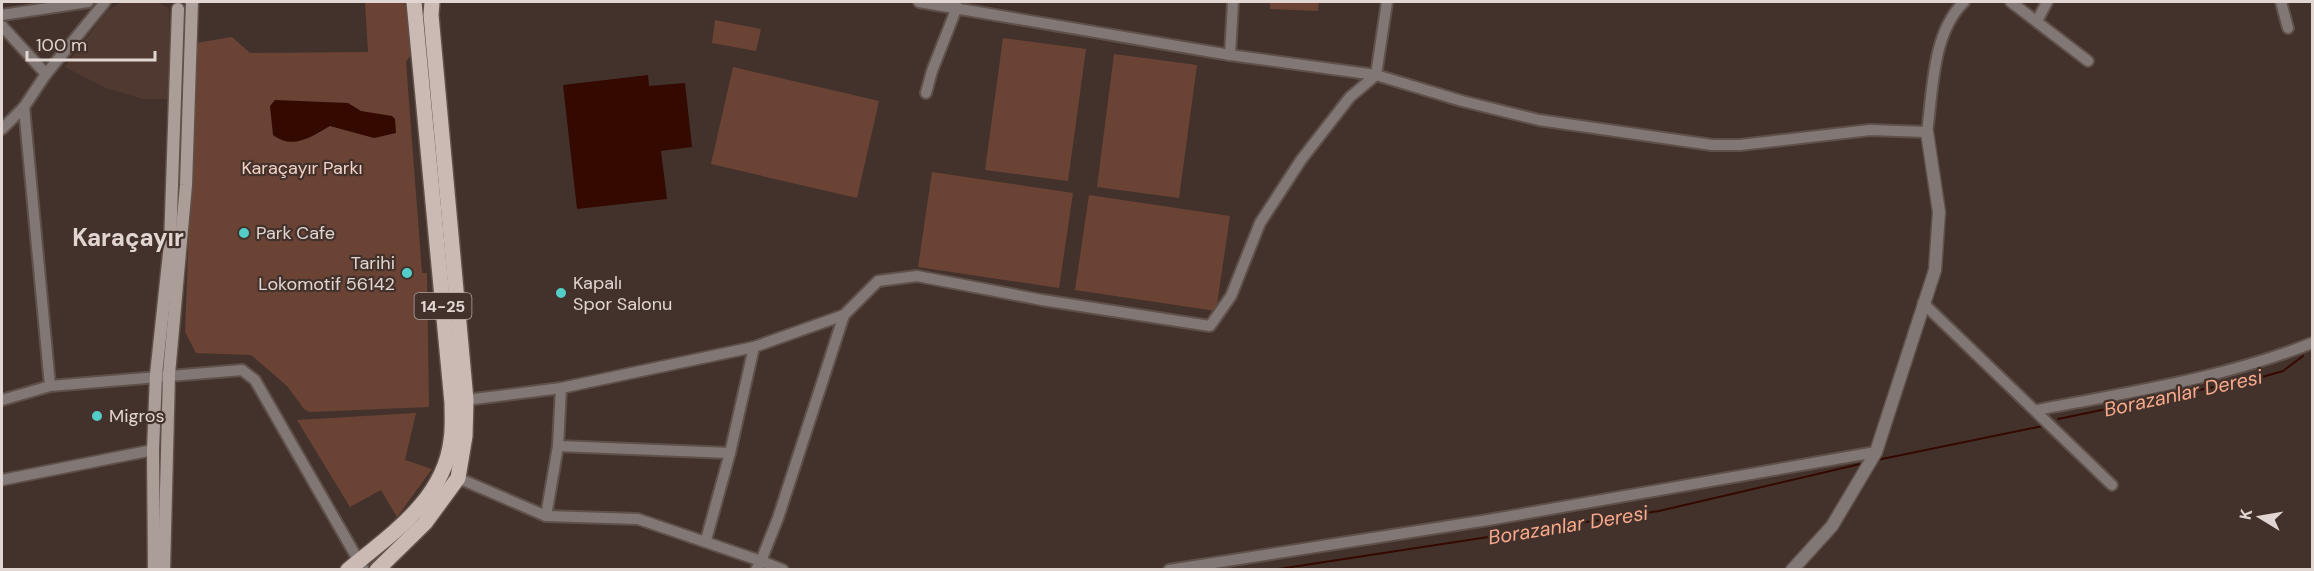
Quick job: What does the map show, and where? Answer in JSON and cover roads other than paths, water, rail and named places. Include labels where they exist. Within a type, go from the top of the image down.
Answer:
[{"type":"main road","points":[[154,570],[153,450],[186,185],[192,2]]},
{"type":"main road","name":"14-25","points":[[357,567],[411,519],[429,495],[443,470],[451,442],[452,403],[414,2]]},
{"type":"main road","name":"14-25","points":[[377,570],[425,523],[459,478],[465,436],[466,400],[431,15],[432,2]]},
{"type":"main road","points":[[164,570],[162,375],[170,244],[175,4]]},
{"type":"street","points":[[2,15],[88,2]]},
{"type":"street","points":[[2,129],[24,107],[46,74],[105,2]]},
{"type":"street","points":[[919,2],[943,3],[1230,55],[1376,75],[1462,101],[1539,120],[1686,143],[1740,145],[1870,130],[1927,132]]},
{"type":"street","points":[[1230,55],[1233,2]]},
{"type":"street","points":[[466,400],[561,388],[754,347],[843,315],[878,281],[917,276],[1042,300],[1210,326],[1231,296],[1260,223],[1295,169],[1350,98],[1376,75],[1386,2]]},
{"type":"street","points":[[1792,570],[1832,526],[1876,452],[1935,270],[1939,240],[1939,212],[1927,132],[1934,79],[1943,37],[1956,9],[1964,2]]},
{"type":"street","points":[[2011,2],[2088,62]]},
{"type":"street","points":[[2037,21],[2047,2]]},
{"type":"street","points":[[2281,2],[2288,28]]},
{"type":"street","points":[[926,93],[932,71],[957,7]]},
{"type":"street","points":[[2,26],[46,74]]},
{"type":"street","points":[[24,107],[50,386]]},
{"type":"street","points":[[1923,303],[2037,410],[2112,485]]},
{"type":"street","points":[[759,565],[778,518],[843,315]]},
{"type":"street","points":[[2037,410],[2193,380],[2268,360],[2313,343]]},
{"type":"street","points":[[706,540],[730,453],[754,347]]},
{"type":"street","points":[[2,400],[50,386],[242,369],[255,380],[357,567]]},
{"type":"street","points":[[546,516],[558,446],[561,388]]},
{"type":"street","points":[[558,446],[730,453]]},
{"type":"street","points":[[2,480],[153,450]]},
{"type":"street","points":[[1169,570],[1488,520],[1876,452]]},
{"type":"street","points":[[459,478],[546,516],[638,519],[706,540],[759,565],[783,570]]},
{"type":"waterway","name":"Borazanlar Deresi","points":[[2058,419],[2262,377],[2283,371],[2303,356]]},
{"type":"waterway","name":"Borazanlar Deresi","points":[[1877,460],[2043,426]]},
{"type":"waterway","name":"Borazanlar Deresi","points":[[1272,570],[1659,511],[1860,464]]},
{"type":"place","name":"Park Cafe","points":[[244,233]]},
{"type":"place","name":"Tarihi Lokomotif 56142","points":[[407,273]]},
{"type":"place","name":"Kapalı Spor Salonu","points":[[561,293]]},
{"type":"place","name":"Migros","points":[[97,416]]},
{"type":"district","name":"Karaçayır","points":[[128,237]]},
{"type":"park label","name":"Karaçayır Parkı","points":[[302,168]]}]
